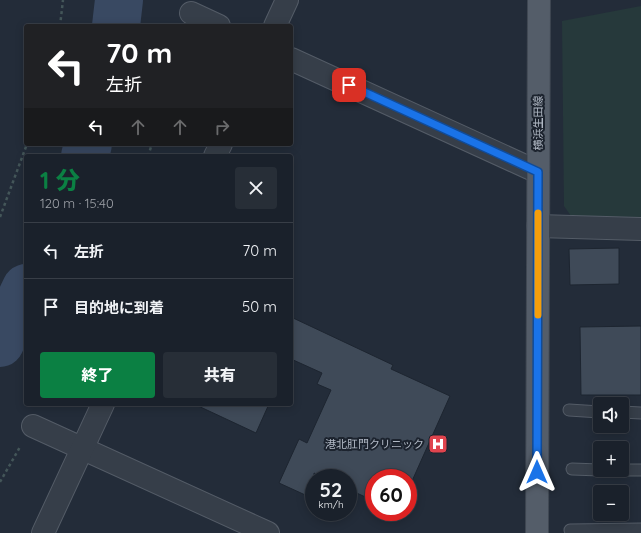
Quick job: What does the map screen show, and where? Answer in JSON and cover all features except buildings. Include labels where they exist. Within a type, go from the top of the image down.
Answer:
[{"type":"main road","name":"横浜生田線","points":[[537,533],[538,0]]},
{"type":"street","points":[[276,24],[287,0]]},
{"type":"street","points":[[191,13],[215,24]]},
{"type":"street","points":[[293,60],[538,172]]},
{"type":"street","points":[[538,226],[641,229]]},
{"type":"street","points":[[43,533],[101,406]]},
{"type":"street","points":[[33,426],[268,533]]},
{"type":"lane","points":[[569,410],[593,412]]},
{"type":"lane","points":[[629,412],[641,413]]},
{"type":"lane","points":[[572,469],[593,470]]},
{"type":"lane","points":[[629,470],[641,470]]},
{"type":"lane","points":[[570,530],[641,529]]},
{"type":"path","points":[[60,24],[64,0]]},
{"type":"path","points":[[0,217],[26,146]]},
{"type":"shaded area","points":[[641,6],[641,217],[571,216],[564,206],[562,21]]},
{"type":"waterway","points":[[116,24],[119,0]]},
{"type":"waterway","points":[[86,154],[88,146]]},
{"type":"waterway","points":[[0,343],[24,292]]},
{"type":"slow traffic","points":[[538,213],[538,315]]},
{"type":"place","name":"港北肛門クリニック","points":[[438,444]]},
{"type":"route","points":[[349,85],[538,172],[537,472]]}]
